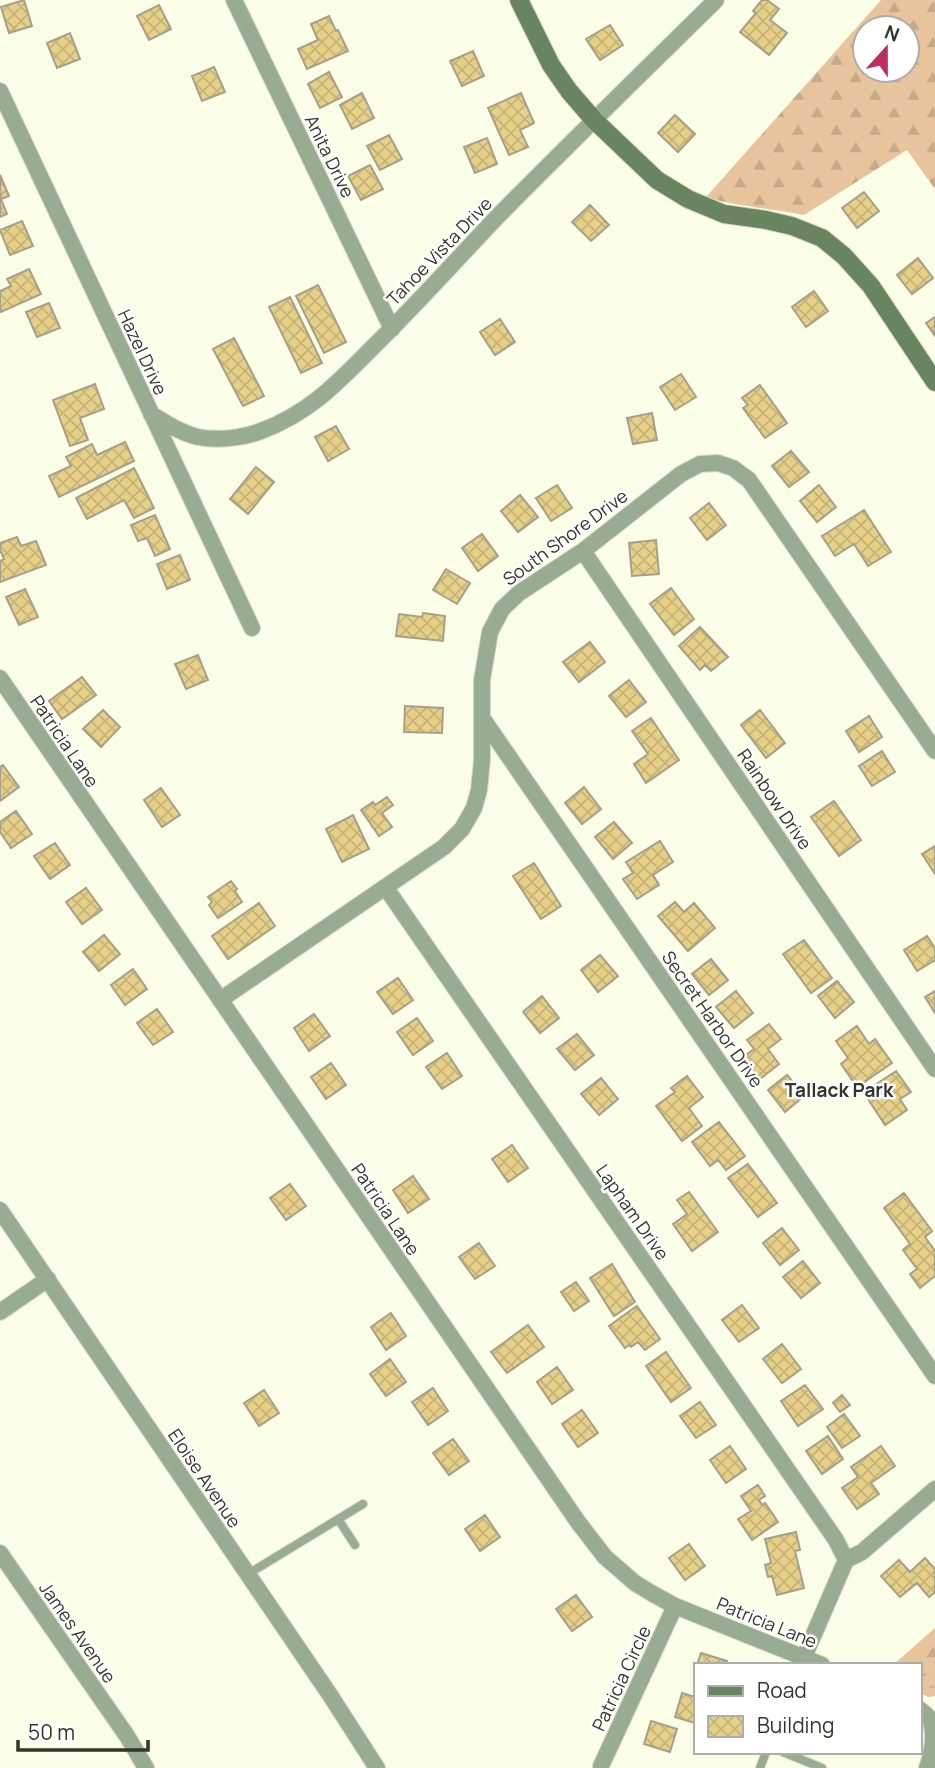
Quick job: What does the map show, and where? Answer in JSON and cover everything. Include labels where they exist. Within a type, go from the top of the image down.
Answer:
[{"type":"street","name":"Anita Drive","points":[[234,0],[392,329]]},
{"type":"street","points":[[519,0],[551,65],[569,91],[594,120],[657,180],[688,200],[724,214],[792,226],[822,238],[844,256],[870,286],[935,382]]},
{"type":"street","name":"Tahoe Vista Drive","points":[[151,414],[174,428],[200,438],[228,438],[259,432],[313,404],[392,329],[498,217],[716,0]]},
{"type":"street","name":"Hazel Drive","points":[[0,91],[252,628]]},
{"type":"street","name":"South Shore Drive","points":[[220,1000],[386,888],[444,847],[462,829],[474,808],[479,790],[485,652],[490,632],[502,609],[519,593],[583,551],[681,474],[700,464],[718,463],[733,468],[750,480],[935,751]]},
{"type":"street","name":"Rainbow Drive","points":[[583,551],[935,1069]]},
{"type":"street","name":"Patricia Lane","points":[[0,678],[578,1522],[605,1557],[635,1583],[675,1606],[818,1663]]},
{"type":"street","name":"Secret Harbor Drive","points":[[483,719],[935,1376]]},
{"type":"street","name":"Lapham Drive","points":[[386,888],[828,1528],[846,1560]]},
{"type":"street","name":"Eloise Avenue","points":[[0,1210],[377,1768]]},
{"type":"street","points":[[0,1312],[48,1279]]},
{"type":"street","points":[[804,1657],[846,1560],[862,1552],[935,1489]]},
{"type":"street","name":"James Avenue","points":[[0,1553],[127,1736],[146,1768]]},
{"type":"street","name":"Patricia Circle","points":[[601,1766],[675,1606]]},
{"type":"street","points":[[925,1714],[933,1735],[932,1755],[927,1768]]},
{"type":"lane","points":[[248,1574],[363,1504]]},
{"type":"lane","points":[[338,1519],[355,1545]]},
{"type":"lane","points":[[788,1754],[822,1768]]},
{"type":"green space","points":[[881,0],[935,0],[935,189],[907,150],[804,215],[706,197],[851,34],[851,84],[921,84],[921,14],[869,14]]},
{"type":"green space","points":[[935,1628],[935,1661],[921,1672],[921,1663],[895,1663]]},
{"type":"green space","points":[[935,1661],[935,1696],[921,1694],[921,1672]]},
{"type":"building","points":[[24,0],[32,26],[9,33],[1,7]]},
{"type":"building","points":[[762,0],[767,0],[779,9],[770,20],[787,33],[769,55],[740,32],[756,13],[753,11]]},
{"type":"building","points":[[159,5],[171,29],[149,40],[137,16]]},
{"type":"building","points":[[329,16],[348,51],[307,69],[298,49],[318,40],[311,24]]},
{"type":"building","points":[[610,25],[623,45],[600,60],[586,39]]},
{"type":"building","points":[[70,33],[80,59],[57,68],[47,43]]},
{"type":"building","points":[[473,51],[484,76],[462,86],[450,61]]},
{"type":"building","points":[[214,67],[225,92],[202,101],[192,76]]},
{"type":"building","points":[[329,72],[342,97],[320,108],[308,84]]},
{"type":"building","points":[[362,93],[374,118],[352,129],[340,105]]},
{"type":"building","points":[[521,93],[534,123],[520,130],[528,147],[509,155],[488,108]]},
{"type":"building","points":[[675,115],[695,134],[678,152],[658,133]]},
{"type":"building","points":[[389,135],[402,159],[380,170],[367,146]]},
{"type":"building","points":[[487,138],[497,164],[475,173],[464,147]]},
{"type":"building","points":[[370,165],[383,189],[361,200],[348,176]]},
{"type":"building","points":[[0,175],[9,196],[1,199],[7,214],[0,217]]},
{"type":"building","points":[[864,192],[879,211],[857,228],[842,208]]},
{"type":"building","points":[[590,205],[609,225],[591,241],[572,222]]},
{"type":"building","points":[[22,221],[33,246],[10,255],[0,230]]},
{"type":"building","points":[[918,258],[933,278],[912,294],[897,275]]},
{"type":"building","points":[[29,269],[41,294],[1,312],[0,291],[11,286],[7,279]]},
{"type":"building","points":[[318,285],[346,342],[324,353],[296,296]]},
{"type":"building","points":[[814,291],[828,311],[806,327],[792,307]]},
{"type":"building","points":[[290,297],[322,363],[301,373],[269,307]]},
{"type":"building","points":[[49,303],[60,328],[37,337],[26,312]]},
{"type":"building","points":[[935,317],[935,336],[926,323]]},
{"type":"building","points":[[500,319],[515,342],[495,355],[480,332]]},
{"type":"building","points":[[234,338],[264,396],[243,406],[213,349]]},
{"type":"building","points":[[681,374],[696,397],[675,410],[660,387]]},
{"type":"building","points":[[95,384],[104,409],[80,418],[88,440],[70,446],[53,400]]},
{"type":"building","points":[[760,385],[787,423],[765,438],[743,408],[748,405],[742,398]]},
{"type":"building","points":[[652,413],[657,440],[633,444],[627,418]]},
{"type":"building","points":[[336,426],[349,449],[328,461],[315,437]]},
{"type":"building","points":[[125,442],[134,461],[59,497],[49,476],[71,466],[66,457],[92,444],[97,455]]},
{"type":"building","points":[[791,451],[809,472],[789,487],[772,466]]},
{"type":"building","points":[[256,467],[274,482],[248,514],[230,499]]},
{"type":"building","points":[[134,468],[154,508],[134,518],[124,500],[87,519],[76,498]]},
{"type":"building","points":[[557,485],[572,508],[551,521],[536,498]]},
{"type":"building","points":[[819,485],[836,507],[817,522],[800,501]]},
{"type":"building","points":[[520,495],[538,517],[518,532],[501,511]]},
{"type":"building","points":[[709,503],[726,525],[707,540],[690,518]]},
{"type":"building","points":[[864,510],[891,552],[868,566],[854,544],[835,556],[822,536]]},
{"type":"building","points":[[155,515],[170,549],[155,556],[147,538],[138,541],[131,525]]},
{"type":"building","points":[[482,534],[498,556],[478,571],[462,548]]},
{"type":"building","points":[[17,537],[21,546],[36,541],[46,565],[0,582],[0,561],[4,559],[0,543]]},
{"type":"building","points":[[656,540],[659,574],[632,576],[629,543]]},
{"type":"building","points":[[180,555],[190,580],[167,589],[157,564]]},
{"type":"building","points":[[446,569],[470,583],[457,604],[433,590]]},
{"type":"building","points":[[671,588],[694,619],[674,635],[650,604]]},
{"type":"building","points":[[25,589],[38,617],[19,625],[6,597]]},
{"type":"building","points":[[423,613],[445,616],[443,641],[396,636],[399,614],[422,617]]},
{"type":"building","points":[[700,627],[728,657],[711,671],[705,665],[700,670],[679,646]]},
{"type":"building","points":[[590,642],[605,662],[579,682],[563,662]]},
{"type":"building","points":[[198,655],[208,680],[186,689],[175,664]]},
{"type":"building","points":[[82,677],[96,695],[62,719],[49,701]]},
{"type":"building","points":[[629,680],[646,702],[626,717],[609,696]]},
{"type":"building","points":[[405,706],[443,708],[442,733],[404,732]]},
{"type":"building","points":[[103,710],[120,727],[101,747],[83,729]]},
{"type":"building","points":[[760,710],[785,743],[766,758],[741,725]]},
{"type":"building","points":[[869,716],[882,737],[859,752],[846,731]]},
{"type":"building","points":[[651,718],[679,760],[646,783],[634,764],[648,754],[632,731]]},
{"type":"building","points":[[882,751],[895,772],[872,786],[859,766]]},
{"type":"building","points":[[3,765],[19,787],[0,801],[0,767]]},
{"type":"building","points":[[584,787],[601,809],[582,824],[565,803]]},
{"type":"building","points":[[161,788],[180,815],[162,827],[144,800]]},
{"type":"building","points":[[387,797],[393,805],[382,813],[392,827],[379,836],[361,810]]},
{"type":"building","points":[[834,801],[861,840],[839,856],[811,817]]},
{"type":"building","points":[[16,811],[32,834],[11,848],[0,832],[0,822]]},
{"type":"building","points":[[353,815],[369,849],[342,862],[326,829]]},
{"type":"building","points":[[614,822],[632,843],[613,859],[595,837]]},
{"type":"building","points":[[660,841],[673,862],[653,875],[659,885],[637,899],[623,879],[633,873],[626,862]]},
{"type":"building","points":[[55,843],[70,865],[50,879],[34,856]]},
{"type":"building","points":[[935,846],[935,874],[922,854]]},
{"type":"building","points":[[534,863],[561,906],[541,919],[513,876]]},
{"type":"building","points":[[231,881],[242,902],[218,918],[209,905],[212,902],[208,897]]},
{"type":"building","points":[[86,888],[102,910],[82,924],[66,902]]},
{"type":"building","points":[[675,902],[684,912],[694,903],[715,928],[688,951],[658,916]]},
{"type":"building","points":[[259,903],[275,926],[228,959],[212,936]]},
{"type":"building","points":[[104,935],[120,954],[99,971],[83,952]]},
{"type":"building","points":[[927,936],[935,948],[935,960],[917,971],[904,950]]},
{"type":"building","points":[[804,940],[832,978],[811,993],[783,954]]},
{"type":"building","points":[[600,955],[618,976],[598,992],[581,970]]},
{"type":"building","points":[[711,959],[728,980],[709,995],[692,974]]},
{"type":"building","points":[[133,969],[147,989],[125,1005],[111,985]]},
{"type":"building","points":[[398,978],[413,1000],[393,1014],[377,992]]},
{"type":"building","points":[[837,981],[854,1002],[835,1018],[818,996]]},
{"type":"building","points":[[736,991],[753,1013],[734,1028],[716,1007]]},
{"type":"building","points":[[935,991],[935,1013],[925,997]]},
{"type":"building","points":[[542,996],[559,1018],[540,1033],[523,1012]]},
{"type":"building","points":[[157,1009],[173,1032],[153,1045],[137,1023]]},
{"type":"building","points":[[314,1014],[330,1036],[309,1051],[294,1028]]},
{"type":"building","points":[[417,1018],[433,1041],[413,1055],[397,1032]]},
{"type":"building","points":[[769,1024],[781,1039],[768,1049],[779,1064],[760,1079],[743,1057],[754,1049],[747,1040]]},
{"type":"building","points":[[857,1026],[869,1044],[875,1039],[892,1063],[857,1087],[841,1064],[848,1058],[836,1041]]},
{"type":"building","points":[[577,1034],[594,1055],[575,1070],[557,1049]]},
{"type":"building","points":[[447,1053],[462,1076],[442,1089],[426,1067]]},
{"type":"building","points":[[331,1063],[346,1085],[326,1099],[311,1077]]},
{"type":"building","points":[[896,1071],[911,1092],[900,1099],[907,1110],[885,1125],[866,1096],[878,1089],[875,1085]]},
{"type":"building","points":[[787,1075],[804,1096],[785,1112],[768,1090]]},
{"type":"building","points":[[687,1076],[703,1097],[689,1108],[702,1126],[682,1141],[656,1106],[675,1092],[671,1088]]},
{"type":"building","points":[[601,1078],[618,1099],[599,1115],[581,1094]]},
{"type":"building","points":[[719,1122],[745,1156],[726,1170],[718,1160],[710,1166],[692,1142]]},
{"type":"building","points":[[512,1145],[528,1168],[508,1182],[492,1159]]},
{"type":"building","points":[[748,1164],[777,1203],[758,1217],[728,1178]]},
{"type":"building","points":[[413,1176],[429,1199],[408,1213],[393,1190]]},
{"type":"building","points":[[290,1184],[306,1206],[286,1220],[270,1198]]},
{"type":"building","points":[[689,1192],[718,1232],[692,1251],[673,1224],[687,1214],[677,1200]]},
{"type":"building","points":[[904,1193],[932,1231],[925,1237],[935,1251],[935,1276],[920,1288],[910,1274],[917,1269],[903,1250],[910,1244],[884,1208]]},
{"type":"building","points":[[782,1228],[799,1250],[780,1265],[763,1243]]},
{"type":"building","points":[[479,1243],[495,1266],[475,1279],[459,1257]]},
{"type":"building","points":[[803,1261],[820,1283],[801,1298],[783,1277]]},
{"type":"building","points":[[612,1264],[635,1302],[614,1316],[590,1278]]},
{"type":"building","points":[[576,1282],[589,1301],[574,1311],[561,1292]]},
{"type":"building","points":[[742,1305],[759,1328],[739,1342],[722,1320]]},
{"type":"building","points":[[637,1306],[660,1339],[645,1350],[638,1342],[625,1348],[609,1326]]},
{"type":"building","points":[[391,1313],[406,1336],[386,1350],[371,1327]]},
{"type":"building","points":[[528,1325],[544,1347],[507,1373],[491,1352]]},
{"type":"building","points":[[782,1344],[801,1369],[782,1383],[763,1359]]},
{"type":"building","points":[[666,1352],[691,1388],[671,1402],[646,1366]]},
{"type":"building","points":[[390,1359],[406,1382],[386,1396],[370,1374]]},
{"type":"building","points":[[557,1367],[573,1390],[552,1404],[537,1382]]},
{"type":"building","points":[[805,1385],[823,1409],[798,1426],[781,1401]]},
{"type":"building","points":[[433,1388],[448,1411],[428,1425],[412,1402]]},
{"type":"building","points":[[264,1390],[279,1413],[259,1426],[244,1403]]},
{"type":"building","points":[[842,1395],[850,1405],[840,1412],[833,1403]]},
{"type":"building","points":[[700,1402],[716,1425],[696,1438],[680,1416]]},
{"type":"building","points":[[582,1410],[598,1433],[578,1447],[562,1424]]},
{"type":"building","points":[[844,1414],[860,1436],[842,1448],[827,1427]]},
{"type":"building","points":[[828,1436],[843,1459],[822,1474],[806,1451]]},
{"type":"building","points":[[453,1439],[469,1461],[449,1475],[433,1453]]},
{"type":"building","points":[[730,1446],[746,1469],[726,1483],[710,1460]]},
{"type":"building","points":[[881,1446],[895,1466],[871,1483],[879,1494],[857,1509],[842,1488],[858,1477],[851,1467]]},
{"type":"building","points":[[758,1485],[765,1496],[759,1500],[762,1505],[765,1503],[778,1522],[752,1540],[738,1519],[751,1511],[741,1496]]},
{"type":"building","points":[[485,1515],[500,1537],[480,1551],[465,1529]]},
{"type":"building","points":[[796,1532],[800,1550],[795,1551],[804,1588],[777,1595],[772,1576],[768,1577],[765,1565],[771,1563],[765,1539]]},
{"type":"building","points":[[689,1544],[705,1566],[685,1580],[669,1558]]},
{"type":"building","points":[[925,1558],[935,1569],[935,1592],[929,1597],[917,1583],[900,1597],[881,1576],[899,1560],[910,1572]]},
{"type":"building","points":[[576,1595],[592,1617],[572,1631],[556,1609]]},
{"type":"building","points":[[701,1653],[727,1661],[726,1663],[698,1663]]},
{"type":"building","points":[[682,1693],[694,1697],[694,1723],[675,1717]]},
{"type":"building","points":[[651,1721],[677,1729],[670,1752],[644,1744]]},
{"type":"district","name":"Tallack Park","points":[[839,1090]]}]
